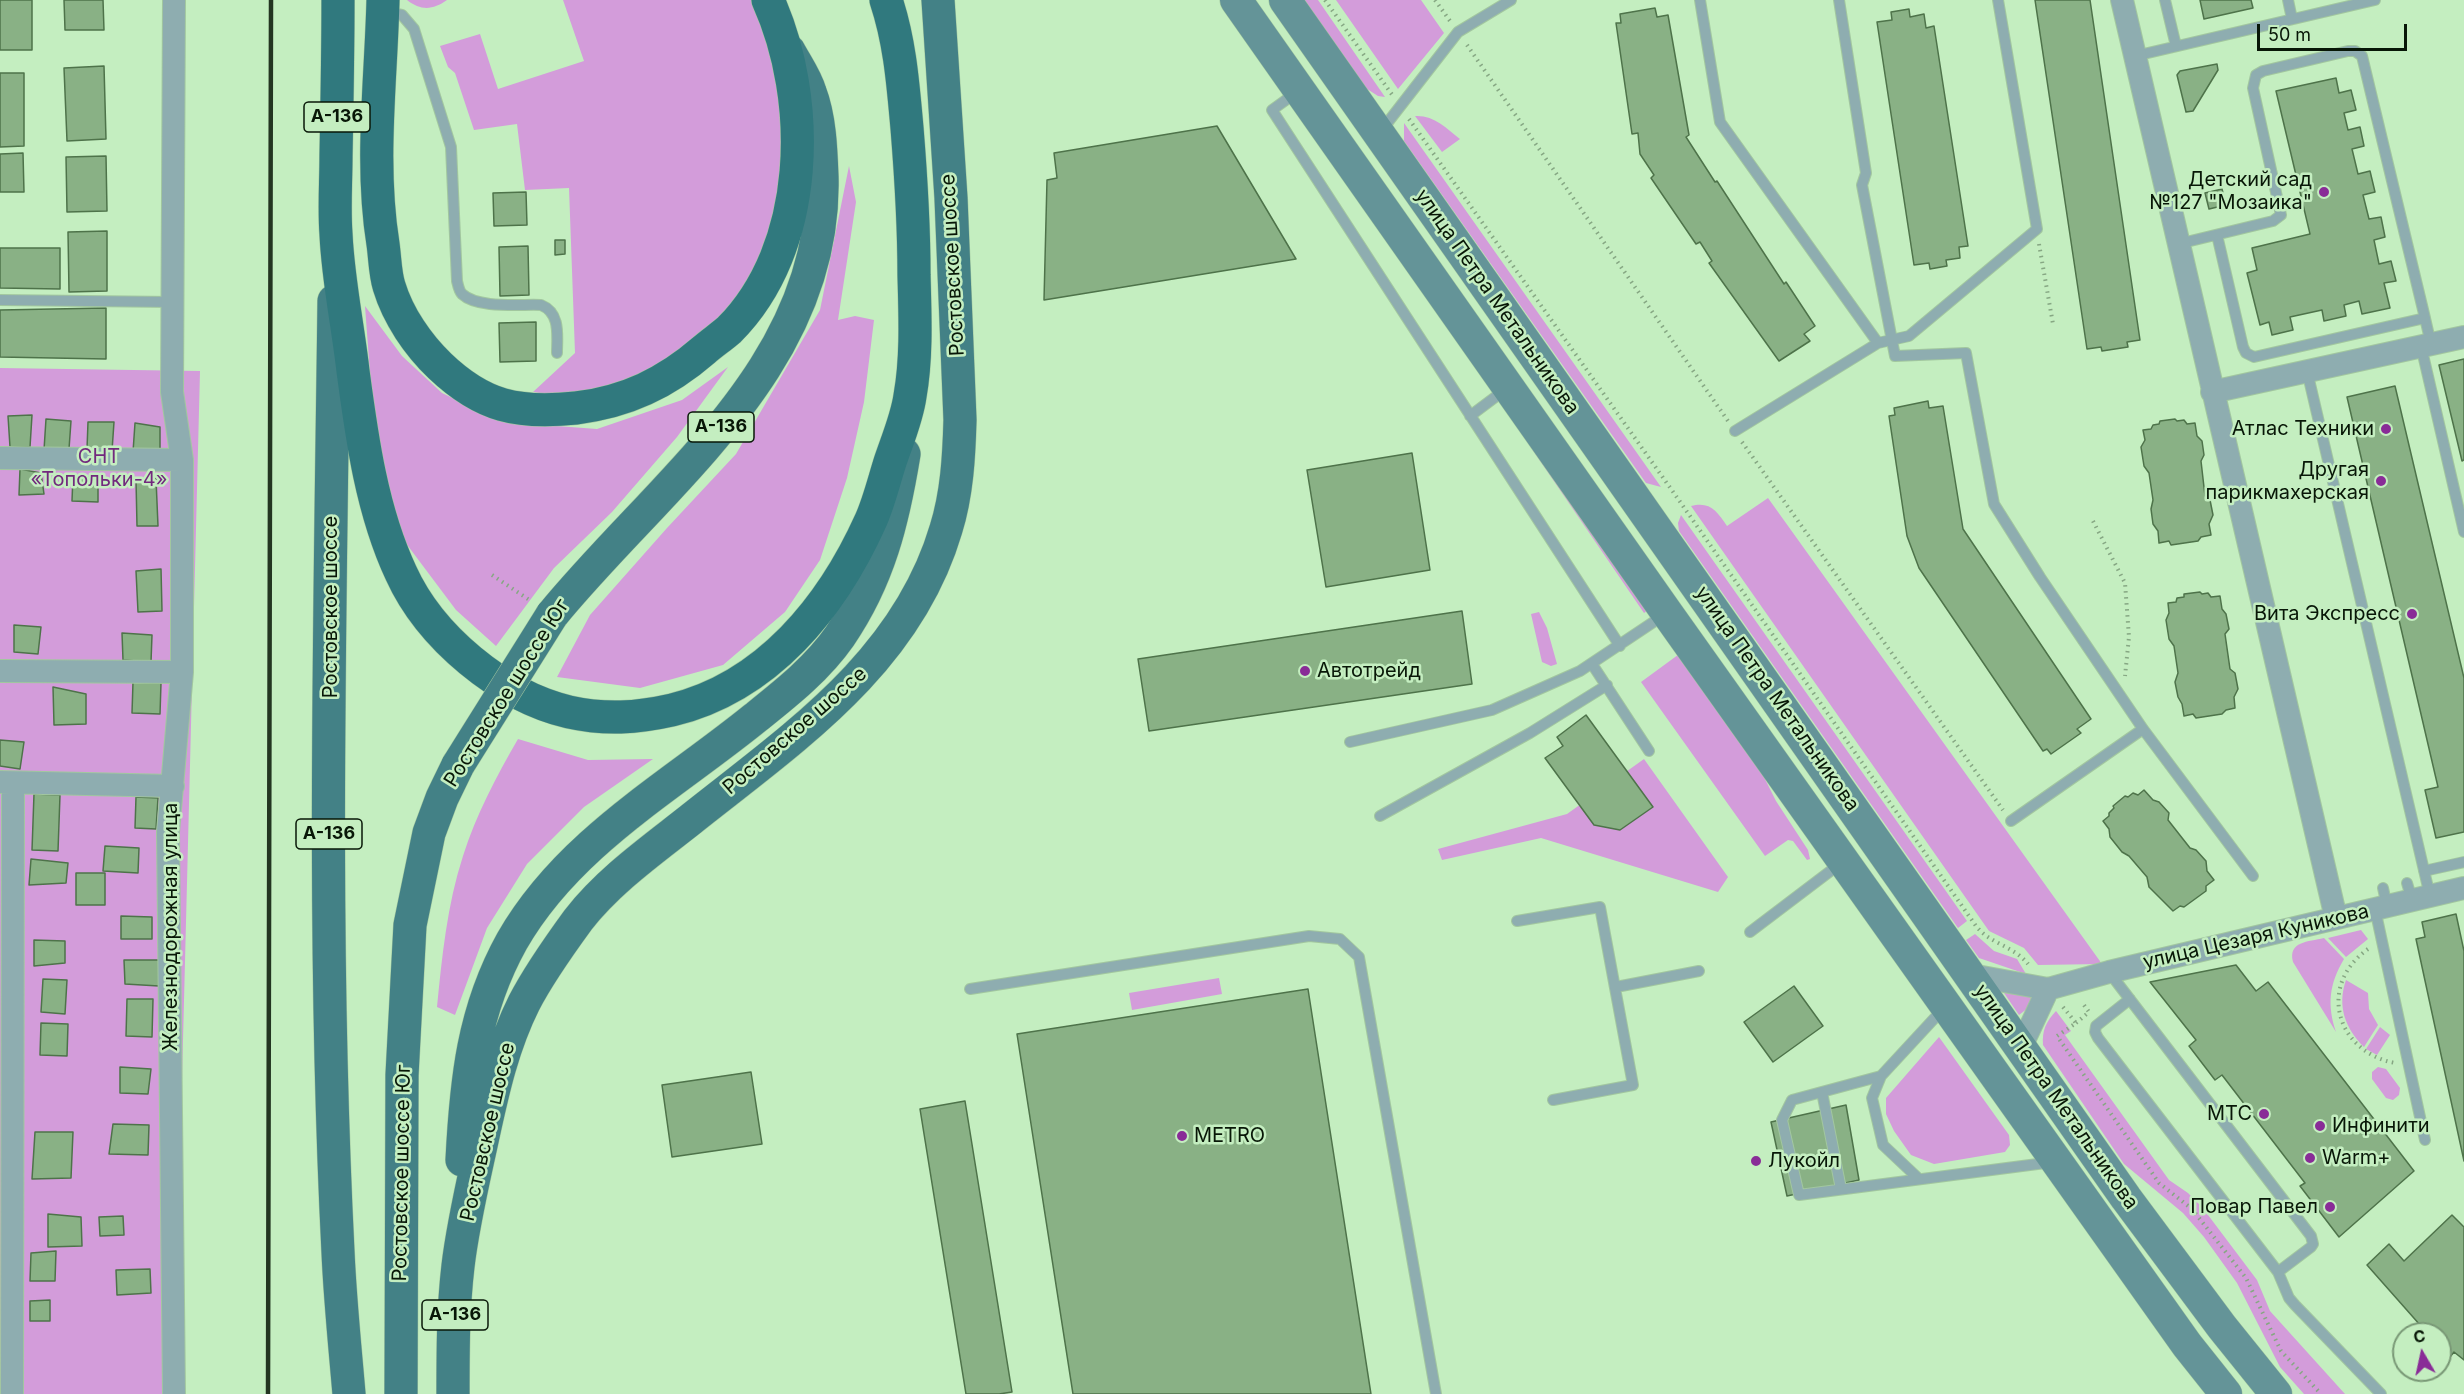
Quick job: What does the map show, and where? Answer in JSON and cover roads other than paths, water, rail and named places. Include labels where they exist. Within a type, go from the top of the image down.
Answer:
[{"type":"highway","name":"Ростовское шоссе","points":[[336,234],[338,0]]},
{"type":"highway","name":"А-136","points":[[382,5],[377,134],[378,213],[389,286],[408,326],[420,344],[455,381],[489,401],[527,410],[548,410],[594,406],[644,391],[679,371],[729,330],[762,285],[775,258],[792,204],[798,143],[796,110],[784,42],[768,0]]},
{"type":"highway","name":"А-136","points":[[336,234],[363,438],[384,529],[401,574],[427,616],[447,640],[483,670],[551,708],[585,716],[620,719],[652,715],[700,703],[736,686],[768,662],[799,634],[821,606],[851,561],[873,516],[910,398],[914,304],[914,208],[902,70],[894,26],[886,0]]},
{"type":"main road","name":"Ростовское шоссе","points":[[456,1384],[458,1266],[496,1078],[510,1036],[525,1002],[580,918],[620,877],[774,753],[850,688],[874,662],[913,605],[935,560],[946,529],[959,450],[960,420],[951,198],[938,0]]},
{"type":"main road","name":"улица Петра Метальникова","points":[[1236,0],[2056,1161],[2187,1345],[2226,1394]]},
{"type":"main road","name":"улица Петра Метальникова","points":[[1285,0],[2126,1198],[2222,1328],[2276,1394]]},
{"type":"main road","name":"Ростовское шоссе Юг","points":[[401,1394],[402,1087],[410,925],[429,834],[442,798],[458,765],[552,615],[577,584],[667,490],[718,431],[752,389],[774,355],[792,320],[820,227],[823,200],[822,163],[810,91],[784,42]]},
{"type":"main road","name":"Ростовское шоссе","points":[[336,234],[329,859],[331,1048],[338,1253],[349,1394]]},
{"type":"main road","name":"А-136","points":[[458,1266],[464,1114],[469,1065],[476,1029],[493,980],[512,941],[533,908],[560,875],[599,838],[788,692],[838,638],[862,600],[888,536],[901,469],[910,398]]},
{"type":"street","name":"Железнодорожная улица","points":[[174,0],[172,392],[182,460],[182,672],[168,844],[174,1394]]},
{"type":"street","points":[[2122,0],[2336,918]]},
{"type":"street","points":[[2212,392],[2464,337]]},
{"type":"street","points":[[0,458],[182,460]]},
{"type":"street","points":[[0,670],[182,672]]},
{"type":"street","points":[[8,1394],[6,782],[173,786]]},
{"type":"street","name":"улица Цезаря Куникова","points":[[2048,989],[2109,972],[2336,918],[2382,901],[2416,893],[2464,888]]},
{"type":"street","points":[[1971,975],[2048,989],[2021,1047]]},
{"type":"lane","points":[[1378,134],[1401,108],[1458,32],[1511,0]]},
{"type":"lane","points":[[1700,0],[1720,123],[1878,344]]},
{"type":"lane","points":[[1839,0],[1866,173],[1862,185],[1895,356],[1966,353],[1994,504],[2143,729],[2253,876]]},
{"type":"lane","points":[[1735,431],[1878,344],[1909,336],[2037,229],[1998,0]]},
{"type":"lane","points":[[2165,0],[2176,46]]},
{"type":"lane","points":[[2288,0],[2292,19]]},
{"type":"lane","points":[[2135,56],[2371,0]]},
{"type":"lane","points":[[382,5],[402,15],[414,29],[451,147],[456,281],[460,292],[470,299],[485,303],[547,307],[556,322],[557,353]]},
{"type":"lane","points":[[2178,244],[2273,221],[2281,215],[2253,88],[2256,75],[2263,71],[2355,51],[2362,56],[2425,318],[2426,345],[2464,532]]},
{"type":"lane","points":[[1300,90],[1272,110],[1620,646]]},
{"type":"lane","points":[[2217,235],[2243,347],[2246,353],[2254,357],[2425,318]]},
{"type":"lane","points":[[0,300],[172,302]]},
{"type":"lane","points":[[2307,371],[2424,871],[2416,893]]},
{"type":"lane","points":[[1470,416],[1508,387]]},
{"type":"lane","points":[[1350,742],[1492,710],[1592,664],[1667,613]]},
{"type":"lane","points":[[1592,664],[1649,751]]},
{"type":"lane","points":[[1380,816],[1530,734],[1607,686]]},
{"type":"lane","points":[[2012,821],[2143,729]]},
{"type":"lane","points":[[1750,933],[1843,861]]},
{"type":"lane","points":[[2424,871],[2464,862]]},
{"type":"lane","points":[[2382,901],[2382,942],[2425,1140]]},
{"type":"lane","points":[[1517,921],[1600,907],[1634,1085],[1553,1100]]},
{"type":"lane","points":[[970,989],[1309,936],[1340,939],[1359,957],[1436,1394]]},
{"type":"lane","points":[[1616,987],[1699,971]]},
{"type":"lane","points":[[2109,972],[2312,1236],[2313,1244],[2278,1272]]},
{"type":"lane","points":[[2130,999],[2096,1026],[2095,1032],[2098,1038],[2278,1272],[2289,1298],[2381,1394]]},
{"type":"lane","points":[[1919,1179],[1883,1145],[1872,1098],[1881,1076],[1946,1006]]},
{"type":"lane","points":[[1881,1076],[1792,1100],[1782,1120],[1798,1195],[2056,1161]]},
{"type":"lane","points":[[1822,1092],[1841,1190]]},
{"type":"railway","points":[[268,1394],[271,0]]},
{"type":"place","name":"Детский сад №127 \"Мозаика\"","points":[[2324,192]]},
{"type":"place","name":"Атлас Техники","points":[[2386,429]]},
{"type":"place","name":"Другая парикмахерская","points":[[2381,481]]},
{"type":"place","name":"Вита Экспресс","points":[[2412,614]]},
{"type":"place","name":"Автотрейд","points":[[1305,671]]},
{"type":"place","name":"МТС","points":[[2264,1114]]},
{"type":"place","name":"Инфинити","points":[[2320,1126]]},
{"type":"place","name":"METRO","points":[[1182,1136]]},
{"type":"place","name":"Warm+","points":[[2310,1158]]},
{"type":"place","name":"Лукойл","points":[[1756,1161]]},
{"type":"place","name":"Повар Павел","points":[[2330,1207]]},
{"type":"park label","name":"СНТ «Топольки-4»","points":[[99,468]]}]
